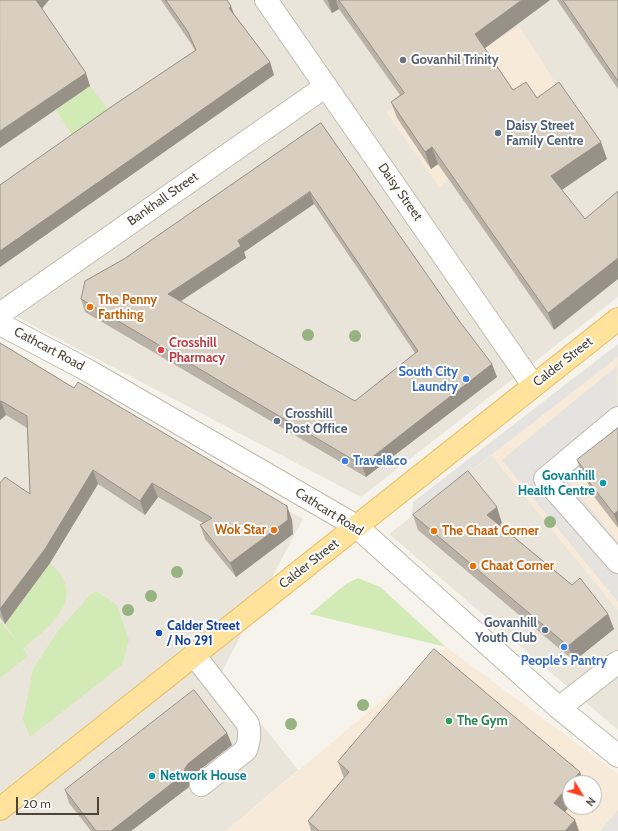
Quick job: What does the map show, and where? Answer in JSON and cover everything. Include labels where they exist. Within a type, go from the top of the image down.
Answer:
[{"type":"main road","name":"Calder Street","points":[[0,809],[618,319]]},
{"type":"street","name":"Daisy Street","points":[[266,0],[534,385]]},
{"type":"street","name":"Bankhall Street","points":[[0,314],[326,86]]},
{"type":"street","name":"Cathcart Road","points":[[0,324],[88,370],[356,526],[559,708],[618,756]]},
{"type":"street","points":[[618,418],[545,479],[618,562]]},
{"type":"street","points":[[194,655],[248,724],[250,732],[250,742],[246,750],[201,785]]},
{"type":"street","points":[[559,708],[618,662]]},
{"type":"shaded area","points":[[0,0],[618,0],[618,297],[361,497],[0,308]]},
{"type":"shaded area","name":"Daisy Street Family Centre","points":[[519,26],[565,98],[607,159],[542,204],[449,179],[440,188],[386,112]]},
{"type":"shaded area","points":[[618,344],[618,357],[412,516],[413,502]]},
{"type":"shaded area","points":[[0,348],[303,519],[221,673],[298,770],[226,831],[0,831]]},
{"type":"shaded area","points":[[618,357],[618,730],[389,534]]},
{"type":"shaded area","points":[[618,357],[618,611],[491,455]]},
{"type":"shaded area","points":[[617,366],[618,440],[568,481],[618,542],[618,602],[502,460]]},
{"type":"shaded area","name":"The Gym","points":[[446,647],[618,774],[618,831],[226,831]]},
{"type":"shaded area","points":[[618,810],[618,831],[600,831]]},
{"type":"green space","points":[[90,86],[116,120],[79,146],[56,110]]},
{"type":"green space","points":[[50,563],[61,575],[66,588],[66,598],[63,608],[56,618],[23,649],[28,656],[0,678],[0,621],[17,642],[5,624]]},
{"type":"green space","points":[[358,578],[380,587],[446,647],[310,614],[346,584]]},
{"type":"green space","points":[[96,591],[117,605],[129,640],[122,665],[30,737],[23,720],[33,669],[58,631],[91,594]]},
{"type":"building","points":[[0,0],[36,0],[86,73],[0,131]]},
{"type":"building","points":[[166,0],[227,0],[231,6],[229,8],[270,62],[0,251],[0,185],[111,107],[196,50],[188,32]]},
{"type":"building","points":[[339,0],[522,0],[475,34],[513,90],[526,82],[537,98],[559,82],[601,142],[551,176],[585,219],[618,191],[618,258],[548,313],[432,147],[425,152],[391,102],[404,93]]},
{"type":"building","points":[[563,0],[618,0],[618,81]]},
{"type":"building","points":[[321,123],[460,322],[492,364],[362,465],[81,299],[85,281],[124,259]],"holes":[[[310,192],[418,351],[355,401],[168,294],[241,246],[238,241]]]},
{"type":"building","points":[[0,343],[74,388],[78,382],[287,506],[288,520],[230,563],[200,525],[212,518],[152,483],[140,501],[93,470],[45,549],[0,609],[0,483],[5,477],[30,494],[27,416],[1,401],[0,402]]},
{"type":"building","name":"Govanhill Health Centre","points":[[618,428],[618,511],[614,514],[586,478],[589,476],[577,460]]},
{"type":"building","points":[[468,471],[497,507],[487,515],[572,585],[580,578],[608,614],[568,646],[413,515]]},
{"type":"building","name":"The Gym","points":[[434,649],[580,772],[577,775],[562,775],[562,794],[554,803],[562,809],[562,815],[569,815],[575,820],[565,831],[319,831],[308,821],[349,772],[338,762]]},
{"type":"building","name":"Network House","points":[[194,690],[227,733],[189,763],[185,768],[184,774],[111,831],[96,831],[65,790]]},
{"type":"place","name":"Govanhil Trinity","points":[[403,60]]},
{"type":"place","name":"Daisy Street Family Centre","points":[[498,133]]},
{"type":"place","name":"The Penny Farthing","points":[[90,307]]},
{"type":"place","name":"Crosshill Pharmacy","points":[[161,350]]},
{"type":"place","name":"South City Laundry","points":[[466,379]]},
{"type":"place","name":"Crosshill Post Office","points":[[277,421]]},
{"type":"place","name":"Travel&co","points":[[345,461]]},
{"type":"place","name":"Govanhill Health Centre","points":[[603,483]]},
{"type":"place","name":"Wok Star","points":[[274,530]]},
{"type":"place","name":"The Chaat Corner","points":[[434,531]]},
{"type":"place","name":"Chaat Corner","points":[[473,566]]},
{"type":"place","name":"Govanhill Youth Club","points":[[545,630]]},
{"type":"place","name":"Calder Street / No 291","points":[[159,633]]},
{"type":"place","name":"People’s Pantry","points":[[564,647]]},
{"type":"place","name":"The Gym","points":[[449,721]]},
{"type":"place","name":"Network House","points":[[152,776]]}]
